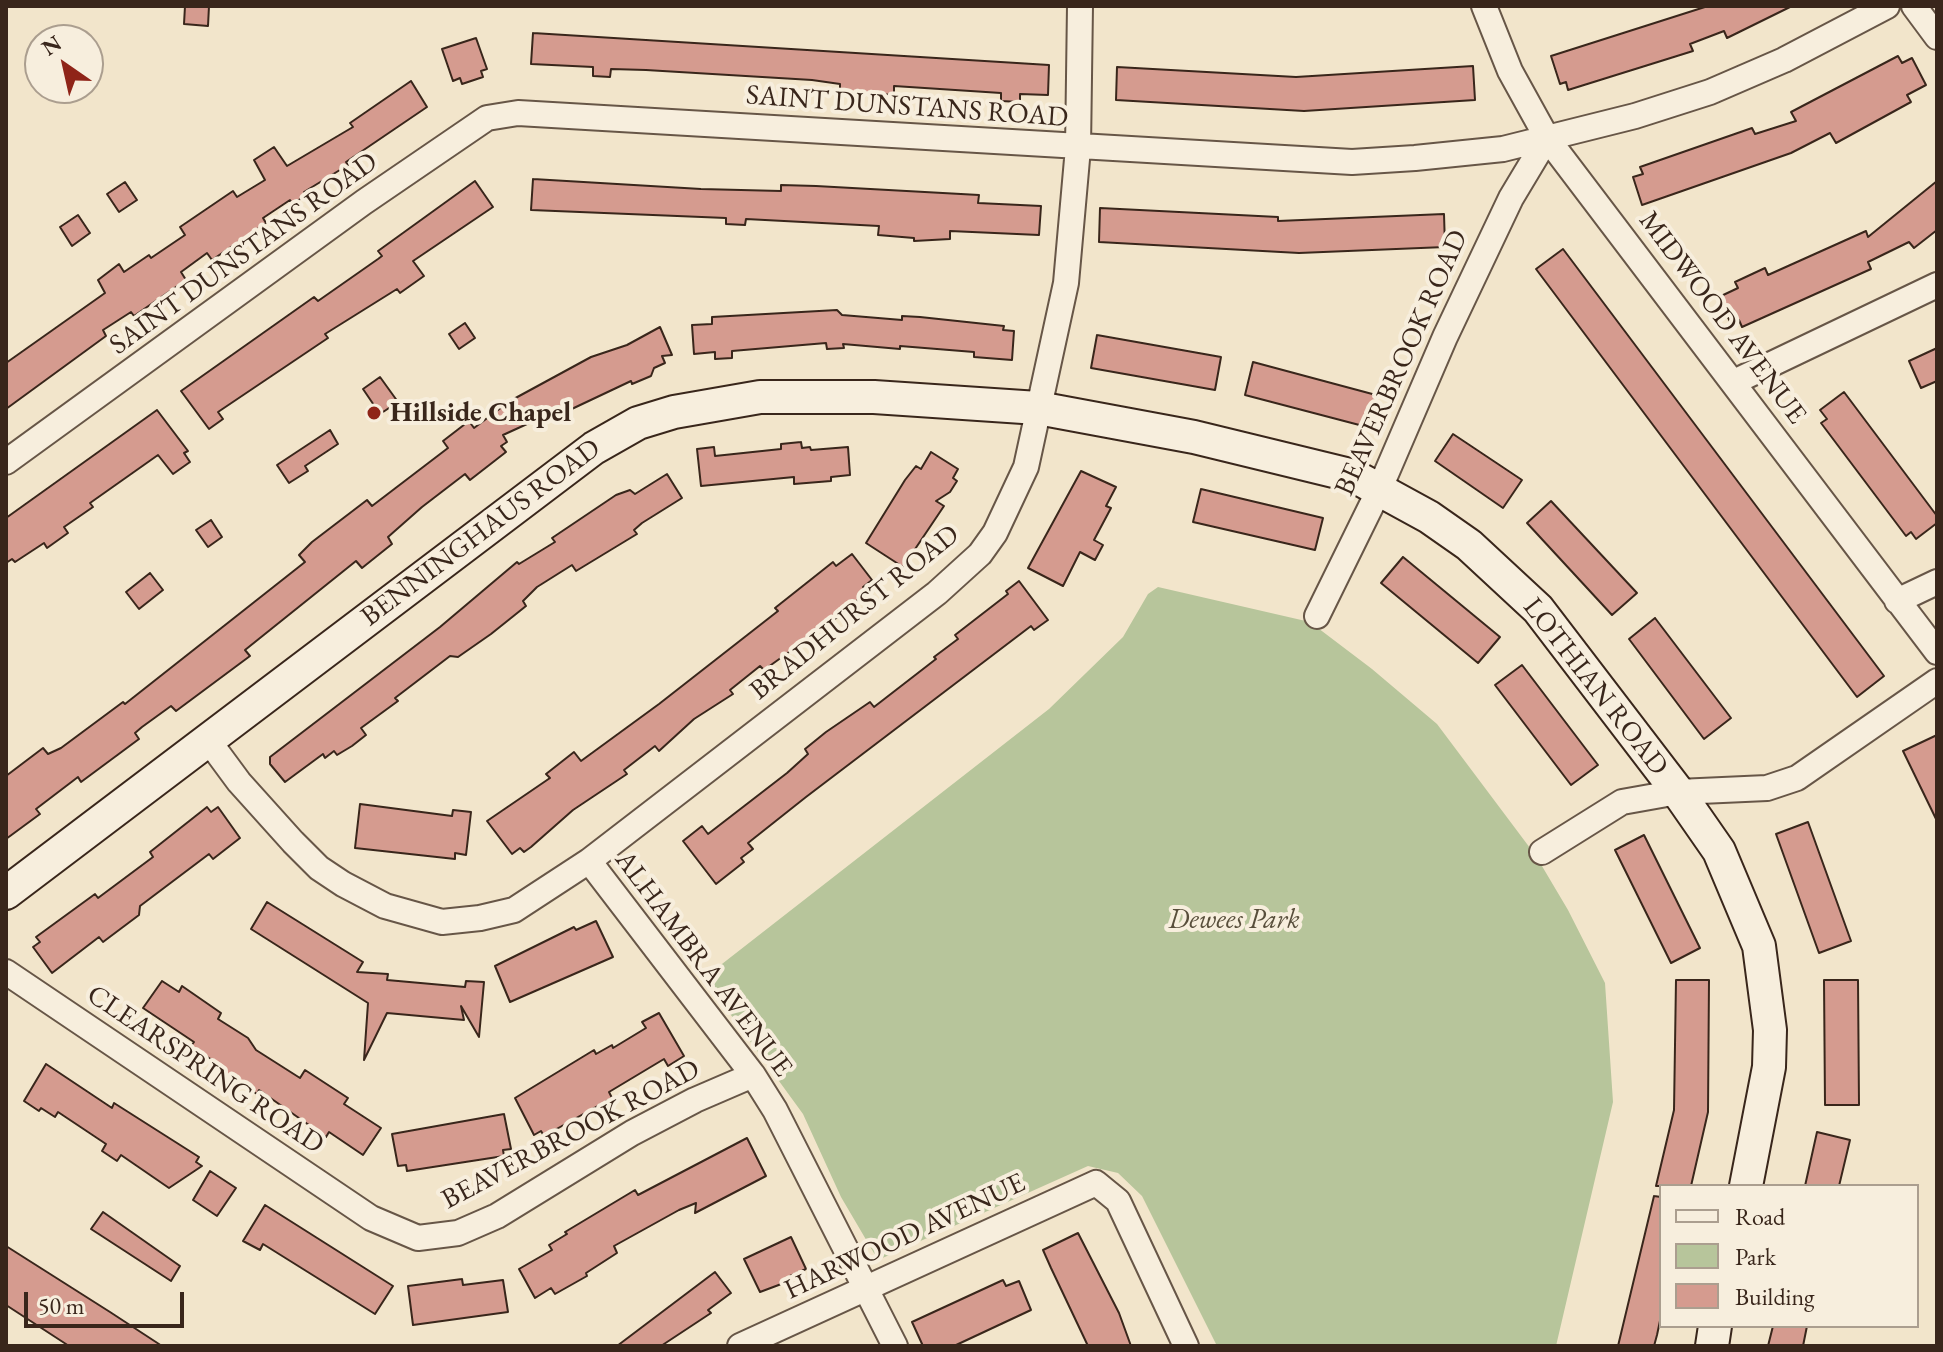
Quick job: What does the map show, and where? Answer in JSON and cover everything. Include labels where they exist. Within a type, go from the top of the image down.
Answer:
[{"type":"street","name":"BRADHURST ROAD","points":[[589,861],[937,593],[980,554],[1009,510],[1026,467],[1066,283],[1078,148],[1080,6]]},
{"type":"street","name":"MIDWOOD AVENUE","points":[[1484,6],[1510,71],[1547,138],[1937,652]]},
{"type":"street","name":"SAINT DUNSTANS ROAD","points":[[6,462],[364,202],[487,118],[518,113],[1352,162],[1503,149],[1635,116],[1710,92],[1784,60],[1887,6]]},
{"type":"street","points":[[1914,6],[1937,37]]},
{"type":"street","name":"BEAVERBROOK ROAD","points":[[1317,616],[1380,488],[1511,198],[1547,138]]},
{"type":"street","points":[[1734,382],[1937,285]]},
{"type":"street","name":"BENNINGHAUS ROAD","points":[[6,893],[594,448],[638,423],[674,412],[760,397],[874,397],[1038,408]]},
{"type":"street","name":"LOTHIAN ROAD","points":[[1038,408],[1326,466],[1380,488],[1469,545],[1538,609],[1678,792],[1719,851],[1742,899],[1759,946],[1770,1030],[1769,1067],[1746,1184]]},
{"type":"street","points":[[1897,601],[1937,582]]},
{"type":"street","points":[[1542,852],[1622,802],[1678,792],[1767,788],[1797,778],[1937,681]]},
{"type":"street","name":"ALHAMBRA AVENUE","points":[[208,740],[239,782],[319,868],[385,906],[442,922],[514,910],[589,861],[753,1075],[788,1134],[895,1346]]},
{"type":"street","name":"CLEARSPRING ROAD","points":[[6,972],[371,1218]]},
{"type":"street","name":"BEAVERBROOK ROAD","points":[[371,1218],[418,1238],[458,1233],[497,1216],[632,1133],[753,1075]]},
{"type":"street","name":"HARWOOD AVENUE","points":[[740,1346],[1096,1183],[1118,1201],[1186,1346]]},
{"type":"green space","name":"Dewees Park","points":[[1158,587],[1310,622],[1372,669],[1437,724],[1536,856],[1568,910],[1605,983],[1613,1102],[1556,1346],[1217,1346],[1142,1196],[1118,1173],[1088,1166],[878,1260],[841,1197],[803,1114],[704,978],[1049,709],[1123,637],[1148,594]]},
{"type":"building","points":[[185,6],[209,6],[208,26],[184,24]]},
{"type":"building","points":[[1708,6],[1792,6],[1727,38],[1724,31],[1690,44],[1693,51],[1568,90],[1566,82],[1560,84],[1551,56]]},
{"type":"building","points":[[533,33],[1049,65],[1048,95],[1020,94],[1020,102],[1001,101],[1001,93],[894,86],[894,95],[840,91],[840,84],[812,80],[646,70],[611,69],[610,77],[593,76],[593,67],[531,64]]},
{"type":"building","points":[[476,38],[487,69],[481,71],[483,77],[462,84],[460,78],[453,81],[442,49]]},
{"type":"building","points":[[1898,56],[1902,63],[1912,58],[1926,85],[1907,95],[1911,102],[1836,143],[1830,133],[1791,153],[1642,205],[1633,177],[1643,174],[1640,167],[1752,128],[1755,134],[1796,121],[1791,112]]},
{"type":"building","points":[[1473,66],[1475,100],[1304,111],[1116,100],[1117,67],[1296,77]]},
{"type":"building","points":[[411,81],[427,107],[346,162],[348,165],[304,192],[306,195],[293,204],[290,200],[263,218],[266,223],[212,260],[207,253],[181,272],[186,280],[134,316],[131,312],[103,330],[106,336],[6,409],[6,363],[105,293],[98,280],[119,264],[124,272],[149,255],[151,258],[185,235],[180,227],[233,191],[237,197],[265,180],[254,160],[274,147],[287,166],[353,127],[350,123]]},
{"type":"building","points":[[533,179],[701,189],[781,191],[781,185],[979,195],[978,203],[1041,206],[1039,235],[950,231],[950,239],[914,241],[914,238],[878,235],[879,226],[746,219],[745,225],[726,224],[726,218],[531,210]]},
{"type":"building","points":[[475,181],[493,207],[413,261],[424,276],[400,293],[397,289],[325,334],[328,338],[218,412],[223,419],[209,429],[181,391],[314,297],[318,301],[378,259],[382,256],[378,251]]},
{"type":"building","points":[[1937,181],[1937,230],[1914,248],[1909,242],[1868,262],[1871,269],[1742,327],[1739,320],[1731,324],[1719,297],[1738,288],[1735,282],[1765,268],[1768,275],[1866,231],[1868,237]]},
{"type":"building","points":[[125,182],[137,200],[119,212],[107,194]]},
{"type":"building","points":[[1100,208],[1278,217],[1278,221],[1444,214],[1445,247],[1299,253],[1099,242]]},
{"type":"building","points":[[78,215],[90,233],[72,246],[60,227]]},
{"type":"building","points":[[1563,249],[1884,676],[1857,697],[1536,269]]},
{"type":"building","points":[[837,310],[842,315],[902,320],[902,316],[920,317],[1004,326],[1003,330],[1014,331],[1012,360],[974,357],[974,352],[900,346],[900,349],[843,344],[844,348],[827,349],[826,343],[732,351],[732,358],[715,359],[715,352],[694,354],[692,325],[712,324],[712,317]]},
{"type":"building","points":[[465,323],[475,338],[459,349],[449,334]]},
{"type":"building","points":[[660,327],[672,355],[662,356],[665,363],[654,368],[651,376],[632,384],[631,381],[540,424],[538,419],[503,435],[507,442],[501,446],[506,452],[470,480],[465,474],[422,507],[388,537],[392,544],[362,568],[356,561],[245,650],[250,656],[176,711],[171,706],[142,727],[135,733],[139,739],[81,782],[78,777],[36,809],[40,814],[6,839],[6,776],[43,748],[48,754],[61,748],[123,702],[125,704],[305,562],[299,555],[312,542],[367,500],[372,506],[448,448],[443,441],[469,421],[474,428],[510,401],[591,357],[627,345]]},
{"type":"building","points":[[1097,335],[1221,357],[1215,390],[1091,368]]},
{"type":"building","points":[[1937,348],[1937,381],[1921,388],[1909,361]]},
{"type":"building","points":[[1253,362],[1376,395],[1367,427],[1245,395]]},
{"type":"building","points":[[380,377],[398,402],[380,414],[363,389]]},
{"type":"building","points":[[1844,392],[1937,516],[1937,523],[1916,539],[1911,532],[1906,536],[1821,423],[1827,419],[1820,410]]},
{"type":"building","points":[[157,410],[188,451],[184,453],[190,462],[173,474],[158,455],[90,503],[93,507],[64,527],[68,533],[47,548],[44,543],[15,562],[12,559],[6,563],[6,518]]},
{"type":"building","points":[[330,430],[338,444],[305,466],[308,471],[289,483],[277,465]]},
{"type":"building","points":[[1453,434],[1522,480],[1503,508],[1435,461]]},
{"type":"building","points":[[801,442],[802,448],[810,447],[811,450],[848,447],[850,475],[831,477],[831,481],[794,484],[794,477],[701,486],[697,449],[714,447],[715,456],[781,449],[781,444]]},
{"type":"building","points":[[931,452],[958,469],[953,478],[957,481],[950,492],[936,501],[944,506],[903,567],[866,543],[905,480],[916,466],[921,469]]},
{"type":"building","points":[[1081,471],[1116,487],[1106,506],[1111,508],[1094,540],[1103,545],[1095,560],[1080,552],[1063,586],[1028,568]]},
{"type":"building","points":[[667,474],[682,498],[642,523],[634,530],[637,534],[576,571],[572,565],[537,587],[523,601],[526,606],[491,634],[458,657],[450,656],[395,698],[398,701],[361,728],[366,735],[352,746],[337,755],[334,751],[325,758],[323,754],[285,782],[270,764],[270,757],[440,627],[517,562],[519,564],[555,542],[552,538],[616,495],[630,490],[635,494]]},
{"type":"building","points":[[1201,489],[1323,518],[1315,550],[1193,522]]},
{"type":"building","points":[[1551,501],[1637,593],[1612,615],[1527,523]]},
{"type":"building","points":[[211,520],[222,537],[208,547],[196,530]]},
{"type":"building","points":[[852,554],[872,580],[863,587],[867,591],[846,611],[764,670],[760,666],[730,690],[733,694],[694,719],[659,751],[655,746],[624,770],[627,774],[573,810],[531,847],[524,852],[520,848],[512,854],[487,821],[550,778],[546,774],[574,752],[581,761],[659,704],[778,611],[775,608],[833,562],[836,566]]},
{"type":"building","points":[[1403,557],[1500,637],[1478,663],[1381,583]]},
{"type":"building","points":[[150,573],[163,590],[139,609],[126,592]]},
{"type":"building","points":[[1019,581],[1048,620],[1034,630],[1031,626],[748,843],[753,849],[741,858],[744,862],[716,884],[683,841],[702,826],[708,834],[787,773],[808,754],[805,749],[826,732],[870,702],[874,707],[936,659],[934,657],[958,639],[955,635],[1008,594],[1006,591]]},
{"type":"building","points":[[1655,618],[1731,718],[1704,739],[1629,639]]},
{"type":"building","points":[[1522,665],[1598,765],[1571,785],[1495,685]]},
{"type":"building","points":[[1937,735],[1937,821],[1903,751]]},
{"type":"building","points":[[360,804],[452,816],[453,810],[471,812],[466,855],[455,853],[455,859],[355,848]]},
{"type":"building","points":[[207,807],[211,812],[218,807],[240,838],[213,859],[209,854],[140,906],[139,915],[103,942],[99,937],[52,973],[33,947],[40,942],[36,937],[95,894],[98,898],[153,857],[150,852]]},
{"type":"building","points":[[1808,822],[1851,941],[1819,953],[1776,834]]},
{"type":"building","points":[[1644,835],[1700,948],[1671,963],[1615,850]]},
{"type":"building","points":[[267,902],[363,962],[357,972],[388,974],[387,980],[465,987],[466,981],[484,982],[479,1037],[461,1006],[464,1020],[387,1013],[364,1060],[368,1003],[251,929]]},
{"type":"building","points":[[596,921],[613,957],[510,1002],[495,966],[574,927],[576,930]]},
{"type":"building","points":[[1676,980],[1709,980],[1708,1112],[1691,1184],[1656,1186],[1674,1110]]},
{"type":"building","points":[[1824,980],[1858,980],[1859,1105],[1825,1105]]},
{"type":"building","points":[[162,981],[179,992],[182,986],[221,1013],[218,1019],[248,1038],[256,1050],[300,1078],[305,1070],[348,1098],[344,1104],[381,1128],[363,1155],[329,1132],[326,1137],[259,1090],[257,1094],[219,1069],[221,1066],[191,1046],[194,1042],[143,1008]]},
{"type":"building","points":[[659,1013],[684,1056],[668,1066],[664,1059],[609,1092],[612,1098],[544,1136],[541,1131],[534,1135],[515,1098],[594,1050],[596,1054],[612,1045],[613,1048],[646,1028],[642,1022]]},
{"type":"building","points":[[46,1064],[112,1108],[114,1103],[199,1157],[196,1162],[202,1166],[169,1188],[121,1155],[117,1161],[102,1151],[106,1144],[58,1112],[55,1117],[41,1108],[39,1111],[24,1101]]},
{"type":"building","points":[[504,1114],[511,1149],[503,1150],[504,1156],[407,1171],[406,1165],[398,1166],[392,1134]]},
{"type":"building","points":[[1817,1132],[1850,1140],[1839,1184],[1805,1184]]},
{"type":"building","points":[[747,1138],[766,1176],[695,1213],[696,1203],[679,1210],[614,1246],[617,1253],[586,1273],[587,1276],[555,1294],[551,1288],[535,1298],[519,1269],[552,1250],[549,1245],[567,1234],[565,1232],[635,1190],[638,1195]]},
{"type":"building","points":[[210,1171],[236,1188],[217,1216],[193,1200]]},
{"type":"building","points":[[1654,1196],[1659,1197],[1659,1326],[1654,1346],[1618,1346]]},
{"type":"building","points":[[265,1205],[393,1286],[375,1314],[263,1244],[260,1250],[243,1241]]},
{"type":"building","points":[[103,1212],[180,1266],[171,1281],[91,1229]]},
{"type":"building","points":[[1078,1233],[1119,1313],[1131,1346],[1088,1346],[1051,1268],[1043,1250]]},
{"type":"building","points":[[791,1237],[806,1269],[790,1276],[792,1280],[760,1292],[744,1259]]},
{"type":"building","points":[[6,1246],[162,1346],[69,1346],[6,1305]]},
{"type":"building","points":[[715,1272],[731,1293],[708,1310],[711,1313],[661,1346],[617,1346]]},
{"type":"building","points":[[462,1279],[463,1285],[503,1280],[508,1312],[413,1325],[408,1286]]},
{"type":"building","points":[[1003,1280],[1006,1286],[1019,1281],[1031,1310],[954,1346],[923,1346],[912,1322]]},
{"type":"building","points":[[1772,1328],[1807,1328],[1803,1346],[1768,1346]]},
{"type":"place","name":"Hillside Chapel","points":[[374,413]]}]
